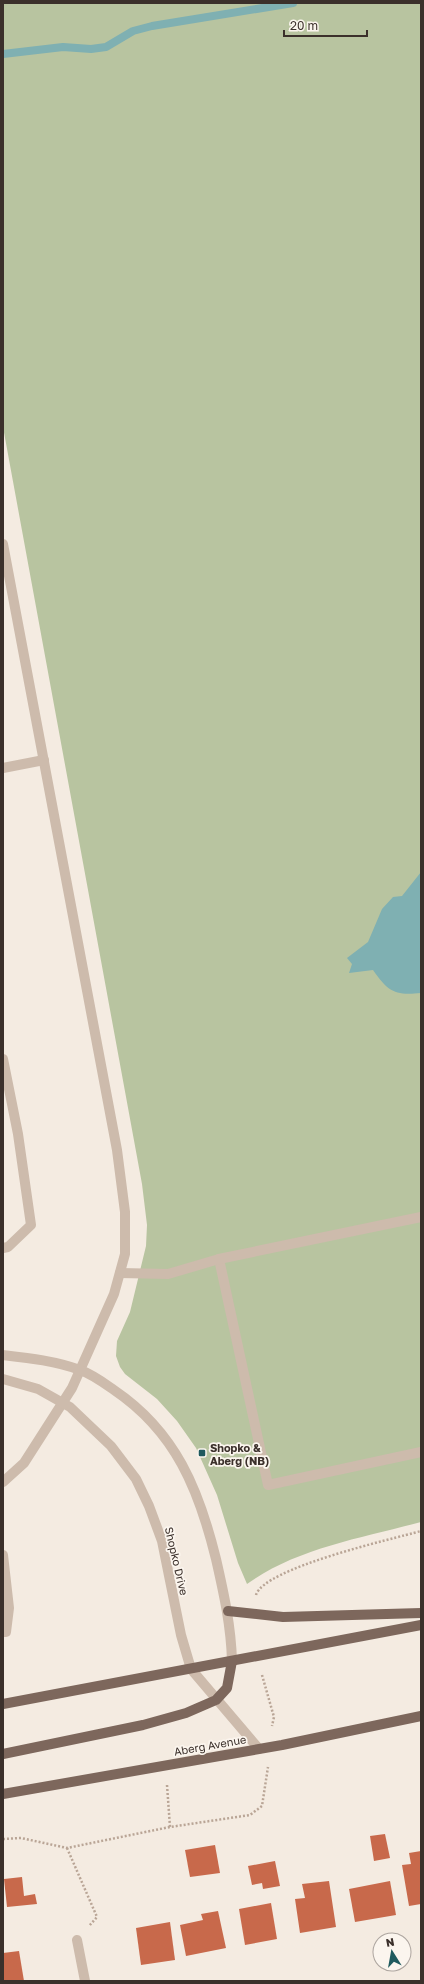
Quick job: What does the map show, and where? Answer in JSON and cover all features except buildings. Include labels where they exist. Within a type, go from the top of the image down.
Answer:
[{"type":"main road","points":[[228,1611],[283,1617],[421,1613]]},
{"type":"main road","points":[[3,1704],[421,1626]]},
{"type":"main road","points":[[3,1754],[143,1725],[186,1713],[216,1700],[227,1688],[232,1661]]},
{"type":"main road","name":"Aberg Avenue","points":[[3,1794],[259,1749],[421,1716]]},
{"type":"street","points":[[3,544],[117,1150],[125,1212],[125,1254],[120,1273],[114,1294],[81,1370],[24,1463],[3,1482]]},
{"type":"street","points":[[3,768],[44,760]]},
{"type":"street","points":[[3,1059],[18,1134],[31,1225],[8,1247],[3,1248]]},
{"type":"street","points":[[120,1273],[168,1274],[219,1259],[421,1217]]},
{"type":"street","points":[[219,1259],[268,1485],[421,1452]]},
{"type":"street","points":[[3,1355],[41,1360],[81,1370],[127,1399],[150,1420],[169,1444],[187,1471],[206,1518],[228,1611],[232,1661]]},
{"type":"street","name":"Shopko Drive","points":[[3,1378],[38,1389],[70,1407],[111,1446],[136,1479],[149,1506],[162,1541],[181,1635],[191,1669],[259,1749]]},
{"type":"street","points":[[3,1555],[9,1608],[6,1632],[3,1632]]},
{"type":"street","points":[[78,1940],[86,1981]]},
{"type":"path","points":[[256,1593],[264,1584],[310,1562],[421,1531]]},
{"type":"path","points":[[167,1782],[170,1827]]},
{"type":"path","points":[[67,1848],[97,1917],[78,1940]]},
{"type":"green space","points":[[3,3],[421,3],[421,1522],[353,1539],[308,1553],[287,1561],[247,1584],[238,1563],[217,1495],[196,1448],[177,1421],[157,1399],[125,1374],[120,1367],[116,1356],[117,1341],[130,1312],[146,1246],[147,1225],[142,1184],[3,427]]},
{"type":"water","points":[[421,872],[421,993],[398,993],[383,983],[373,970],[349,973],[352,964],[347,958],[368,942],[382,909],[393,897],[402,896]]},
{"type":"waterway","points":[[3,54],[63,47],[91,49],[106,47],[133,31],[152,26],[293,3]]},
{"type":"place","name":"Shopko & Aberg (NB)","points":[[202,1453]]}]
